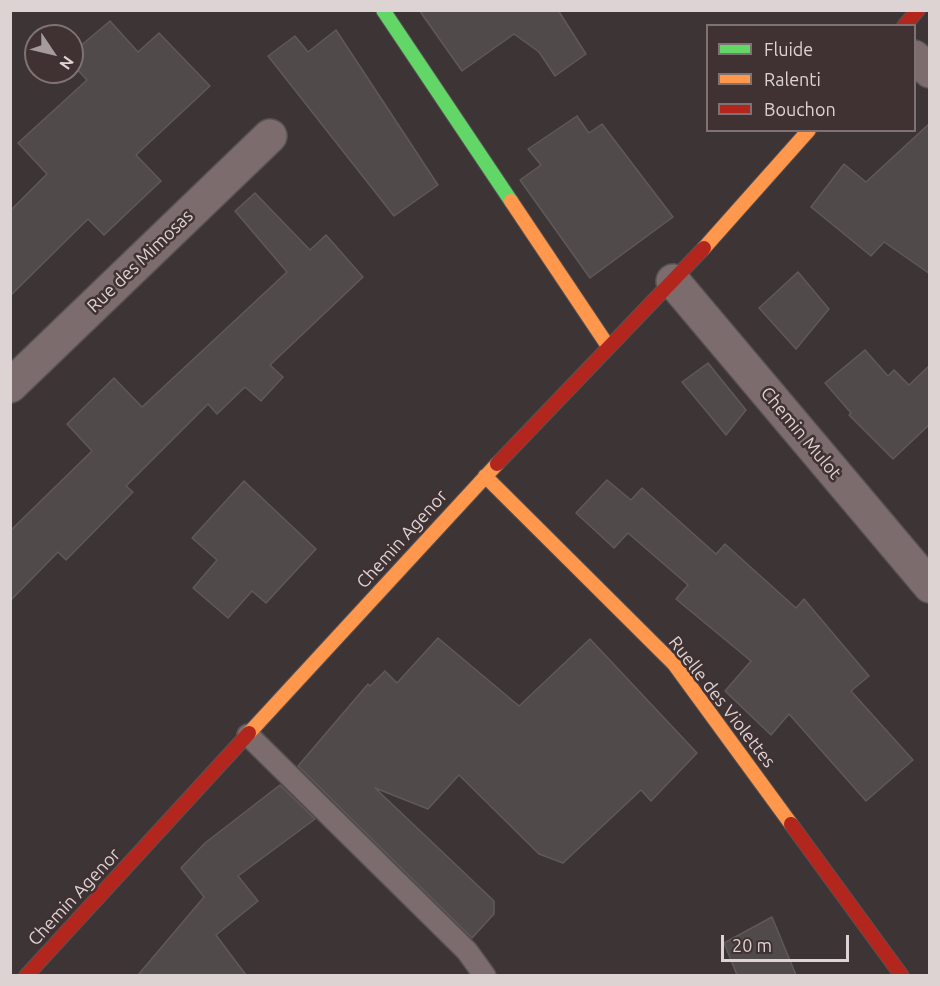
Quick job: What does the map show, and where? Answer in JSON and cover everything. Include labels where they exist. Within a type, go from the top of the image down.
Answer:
[{"type":"main road","points":[[383,10],[608,346]]},
{"type":"main road","points":[[906,24],[918,10]]},
{"type":"main road","name":"Chemin Agenor","points":[[26,975],[485,476],[673,281],[807,132]]},
{"type":"main road","name":"Ruelle des Violettes","points":[[485,476],[674,664],[902,975]]},
{"type":"street","points":[[916,58],[930,70]]},
{"type":"street","name":"Rue des Mimosas","points":[[10,387],[270,136]]},
{"type":"street","name":"Chemin Mulot","points":[[673,281],[930,586]]},
{"type":"lane","points":[[248,735],[452,935],[485,975]]},
{"type":"building","points":[[419,10],[558,10],[586,54],[555,76],[539,52],[514,34],[462,71]]},
{"type":"building","points":[[110,21],[138,52],[159,33],[210,86],[136,155],[161,181],[104,235],[88,219],[10,296],[10,211],[47,174],[18,143],[87,80],[84,77],[84,43]]},
{"type":"building","points":[[336,30],[438,185],[394,216],[268,56],[295,36],[308,52]]},
{"type":"building","points":[[577,116],[589,133],[602,124],[673,217],[590,278],[520,180],[541,165],[528,149]]},
{"type":"building","points":[[930,123],[930,274],[884,242],[871,256],[811,207],[844,164],[866,182]]},
{"type":"building","points":[[255,193],[310,250],[326,235],[363,277],[270,365],[283,377],[261,401],[245,387],[217,414],[208,404],[126,486],[133,492],[66,560],[58,552],[10,601],[10,531],[92,451],[67,424],[114,378],[142,407],[287,272],[235,211]]},
{"type":"building","points":[[798,272],[829,309],[796,349],[759,308]]},
{"type":"building","points":[[865,350],[888,376],[894,370],[909,385],[930,365],[930,424],[893,459],[849,415],[851,413],[825,383]]},
{"type":"building","points":[[708,363],[746,410],[726,435],[682,382]]},
{"type":"building","points":[[607,480],[631,500],[642,488],[716,554],[725,544],[796,608],[804,599],[869,676],[851,691],[913,760],[866,801],[789,714],[771,735],[725,691],[751,661],[676,599],[688,585],[628,533],[614,548],[576,513]]},
{"type":"building","points":[[244,481],[316,549],[266,603],[252,591],[228,618],[193,588],[217,560],[192,538]]},
{"type":"building","points":[[438,638],[519,706],[590,639],[697,753],[651,801],[641,790],[563,863],[539,854],[459,775],[428,809],[375,788],[494,901],[494,914],[472,938],[298,766],[368,684],[370,686],[385,671],[397,683]]},
{"type":"building","points":[[280,785],[315,819],[238,876],[258,901],[216,935],[246,975],[138,975],[204,897],[181,868],[205,843]]},
{"type":"building","points":[[772,917],[796,975],[737,975],[724,943]]},
{"type":"traffic: fast","points":[[383,10],[511,201]]},
{"type":"traffic: slow","points":[[704,248],[807,132]]},
{"type":"traffic: slow","points":[[511,201],[608,346]]},
{"type":"traffic: slow","points":[[249,733],[497,464]]},
{"type":"traffic: slow","points":[[485,476],[674,664],[791,824]]},
{"type":"traffic: jam","points":[[906,24],[918,10]]},
{"type":"traffic: jam","points":[[497,464],[704,248]]},
{"type":"traffic: jam","points":[[26,976],[249,733]]},
{"type":"traffic: jam","points":[[791,824],[902,976]]}]
